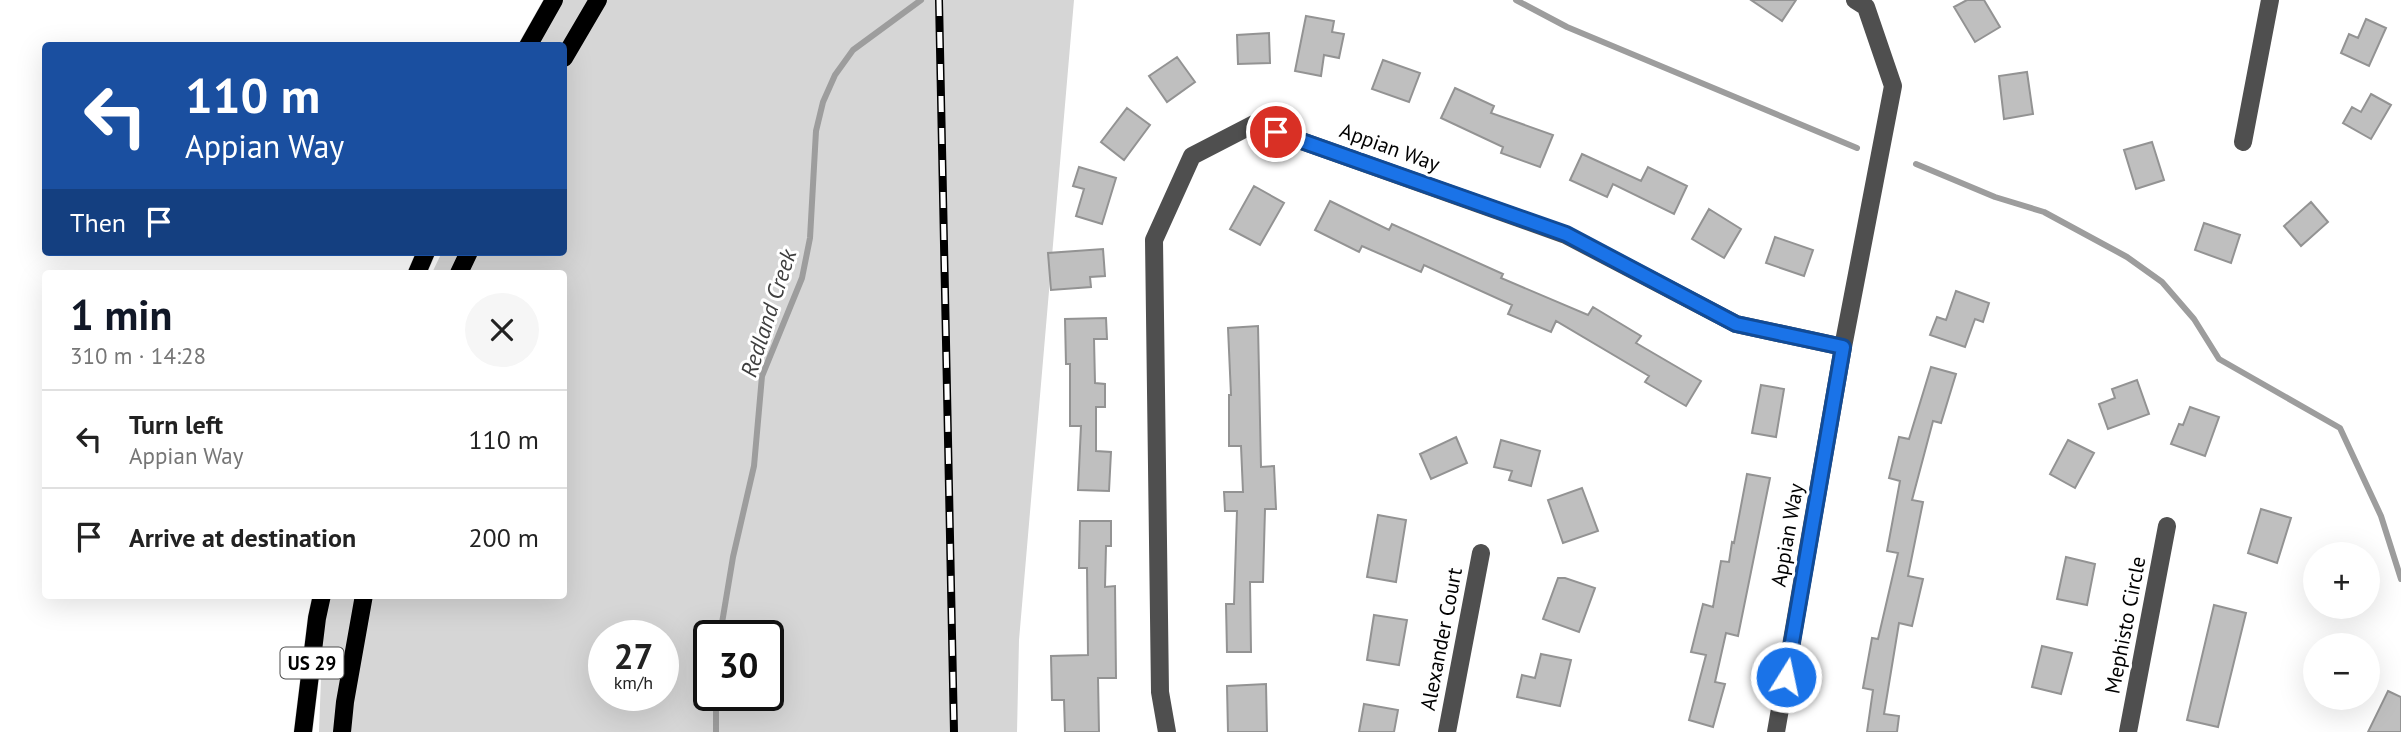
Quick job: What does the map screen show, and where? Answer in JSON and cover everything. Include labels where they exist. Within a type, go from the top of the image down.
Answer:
[{"type":"main road","points":[[530,42],[554,0]]},
{"type":"main road","points":[[567,53],[598,0]]},
{"type":"main road","name":"US 29","points":[[303,732],[321,599]]},
{"type":"main road","name":"US 29","points":[[342,732],[364,599]]},
{"type":"street","name":"Appian Way","points":[[1776,732],[1843,347],[1893,86],[1866,7],[1855,0]]},
{"type":"street","points":[[2243,142],[2270,0]]},
{"type":"street","name":"Appian Way","points":[[1167,732],[1160,692],[1154,240],[1192,156],[1255,124],[1566,234],[1736,324],[1843,347]]},
{"type":"street","name":"Mephisto Circle","points":[[2128,732],[2167,527]]},
{"type":"street","name":"Alexander Court","points":[[1447,732],[1481,554]]},
{"type":"shaded area","points":[[560,0],[1074,0],[1019,640],[1017,732],[319,732],[324,599],[567,599],[567,270],[433,270],[440,256],[567,256],[567,42],[539,42]]},
{"type":"building","points":[[1751,0],[1796,0],[1782,21]]},
{"type":"building","points":[[1967,0],[1984,0],[2000,27],[1975,42],[1954,7]]},
{"type":"building","points":[[1306,16],[1334,21],[1332,32],[1344,34],[1339,58],[1324,55],[1321,76],[1295,71]]},
{"type":"building","points":[[2366,19],[2386,28],[2369,66],[2341,53],[2349,34],[2358,38]]},
{"type":"building","points":[[1269,33],[1270,63],[1238,64],[1237,35]]},
{"type":"building","points":[[1177,57],[1195,82],[1167,102],[1149,76]]},
{"type":"building","points":[[1383,60],[1420,73],[1409,102],[1372,89]]},
{"type":"building","points":[[2027,72],[2033,114],[2004,119],[1999,76]]},
{"type":"building","points":[[1455,88],[1494,106],[1491,113],[1553,135],[1540,167],[1501,153],[1503,147],[1441,118]]},
{"type":"building","points":[[2371,94],[2391,105],[2371,139],[2343,123],[2352,107],[2361,112]]},
{"type":"building","points":[[1127,108],[1150,125],[1124,160],[1101,142]]},
{"type":"building","points":[[2152,142],[2164,180],[2136,189],[2124,150]]},
{"type":"building","points":[[1582,154],[1641,181],[1648,167],[1687,186],[1674,214],[1613,184],[1607,197],[1570,180]]},
{"type":"building","points":[[1079,167],[1116,178],[1102,224],[1076,216],[1084,189],[1073,186]]},
{"type":"building","points":[[1254,186],[1284,203],[1260,245],[1230,229]]},
{"type":"building","points":[[1330,201],[1389,230],[1392,224],[1503,274],[1501,278],[1588,315],[1593,307],[1641,336],[1636,343],[1701,381],[1686,406],[1645,382],[1649,376],[1556,321],[1551,332],[1508,314],[1512,305],[1424,265],[1421,272],[1362,246],[1359,252],[1315,230]]},
{"type":"building","points":[[2311,202],[2328,222],[2301,246],[2284,226]]},
{"type":"building","points":[[1709,209],[1741,229],[1724,258],[1692,239]]},
{"type":"building","points":[[2204,223],[2240,235],[2231,263],[2195,250]]},
{"type":"building","points":[[1775,237],[1813,250],[1804,276],[1766,263]]},
{"type":"building","points":[[1103,249],[1105,276],[1090,277],[1091,287],[1051,290],[1048,253]]},
{"type":"building","points":[[1956,291],[1989,303],[1983,322],[1975,319],[1965,347],[1930,335],[1937,317],[1946,320]]},
{"type":"building","points":[[1106,318],[1107,339],[1094,339],[1095,383],[1105,384],[1105,407],[1096,407],[1096,451],[1111,452],[1109,491],[1078,490],[1081,426],[1070,426],[1070,364],[1066,364],[1065,319]]},
{"type":"building","points":[[1258,326],[1261,467],[1274,466],[1276,509],[1265,509],[1263,582],[1250,582],[1251,652],[1227,652],[1226,604],[1234,604],[1237,511],[1225,511],[1224,492],[1243,492],[1241,446],[1229,446],[1231,395],[1228,328]]},
{"type":"building","points":[[1931,367],[1956,374],[1941,423],[1933,421],[1912,500],[1923,502],[1908,576],[1923,579],[1912,626],[1899,623],[1884,714],[1899,716],[1897,732],[1867,732],[1873,690],[1863,688],[1872,638],[1878,639],[1898,553],[1887,551],[1900,481],[1889,478],[1899,437],[1909,439]]},
{"type":"building","points":[[2137,380],[2149,414],[2108,429],[2099,404],[2115,398],[2112,389]]},
{"type":"building","points":[[1761,385],[1784,389],[1776,437],[1752,433]]},
{"type":"building","points":[[2190,407],[2219,417],[2205,456],[2171,444]]},
{"type":"building","points":[[1456,437],[1467,463],[1431,479],[1420,454]]},
{"type":"building","points":[[1501,440],[1540,451],[1531,486],[1509,480],[1512,471],[1494,467]]},
{"type":"building","points":[[2068,440],[2094,453],[2075,488],[2050,474]]},
{"type":"building","points":[[1747,474],[1770,478],[1738,636],[1726,633],[1715,682],[1725,684],[1713,727],[1689,720],[1706,655],[1691,652],[1703,604],[1713,607],[1721,561],[1729,562]]},
{"type":"building","points":[[1582,488],[1598,531],[1563,543],[1548,500]]},
{"type":"building","points":[[2261,509],[2291,518],[2277,563],[2248,553]]},
{"type":"building","points":[[1378,515],[1406,520],[1396,582],[1367,577]]},
{"type":"building","points":[[1080,521],[1111,521],[1111,546],[1106,546],[1105,587],[1115,586],[1116,678],[1098,678],[1099,732],[1065,732],[1064,700],[1052,700],[1051,656],[1088,655],[1087,568],[1079,568]]},
{"type":"building","points":[[2066,557],[2095,564],[2087,605],[2057,599]]},
{"type":"building","points":[[1558,578],[1595,588],[1579,632],[1543,619]]},
{"type":"building","points":[[2214,605],[2246,613],[2218,727],[2187,720]]},
{"type":"building","points":[[1374,615],[1407,620],[1399,665],[1367,660]]},
{"type":"building","points":[[2042,646],[2072,653],[2061,694],[2032,687]]},
{"type":"building","points":[[1541,654],[1571,660],[1560,706],[1517,697],[1522,675],[1535,678]]},
{"type":"building","points":[[1266,684],[1267,732],[1228,732],[1227,686]]},
{"type":"building","points":[[2388,691],[2401,697],[2401,732],[2368,732]]},
{"type":"building","points":[[1364,704],[1398,710],[1394,732],[1359,732]]},
{"type":"waterway","name":"Redland Creek","points":[[722,620],[733,557],[754,466],[762,376],[802,278],[810,238],[816,131],[823,102],[835,75],[853,50],[921,0]]},
{"type":"waterway","points":[[1516,0],[1567,27],[1857,148]]},
{"type":"waterway","points":[[1916,164],[1995,197],[2044,212],[2127,257],[2162,282],[2194,319],[2219,359],[2340,428],[2381,516],[2401,579]]},
{"type":"waterway","name":"Redland Creek","points":[[716,711],[716,732]]},
{"type":"railway","points":[[939,0],[954,732]]},
{"type":"route","points":[[1276,132],[1566,234],[1736,324],[1843,347],[1786,677]]}]
